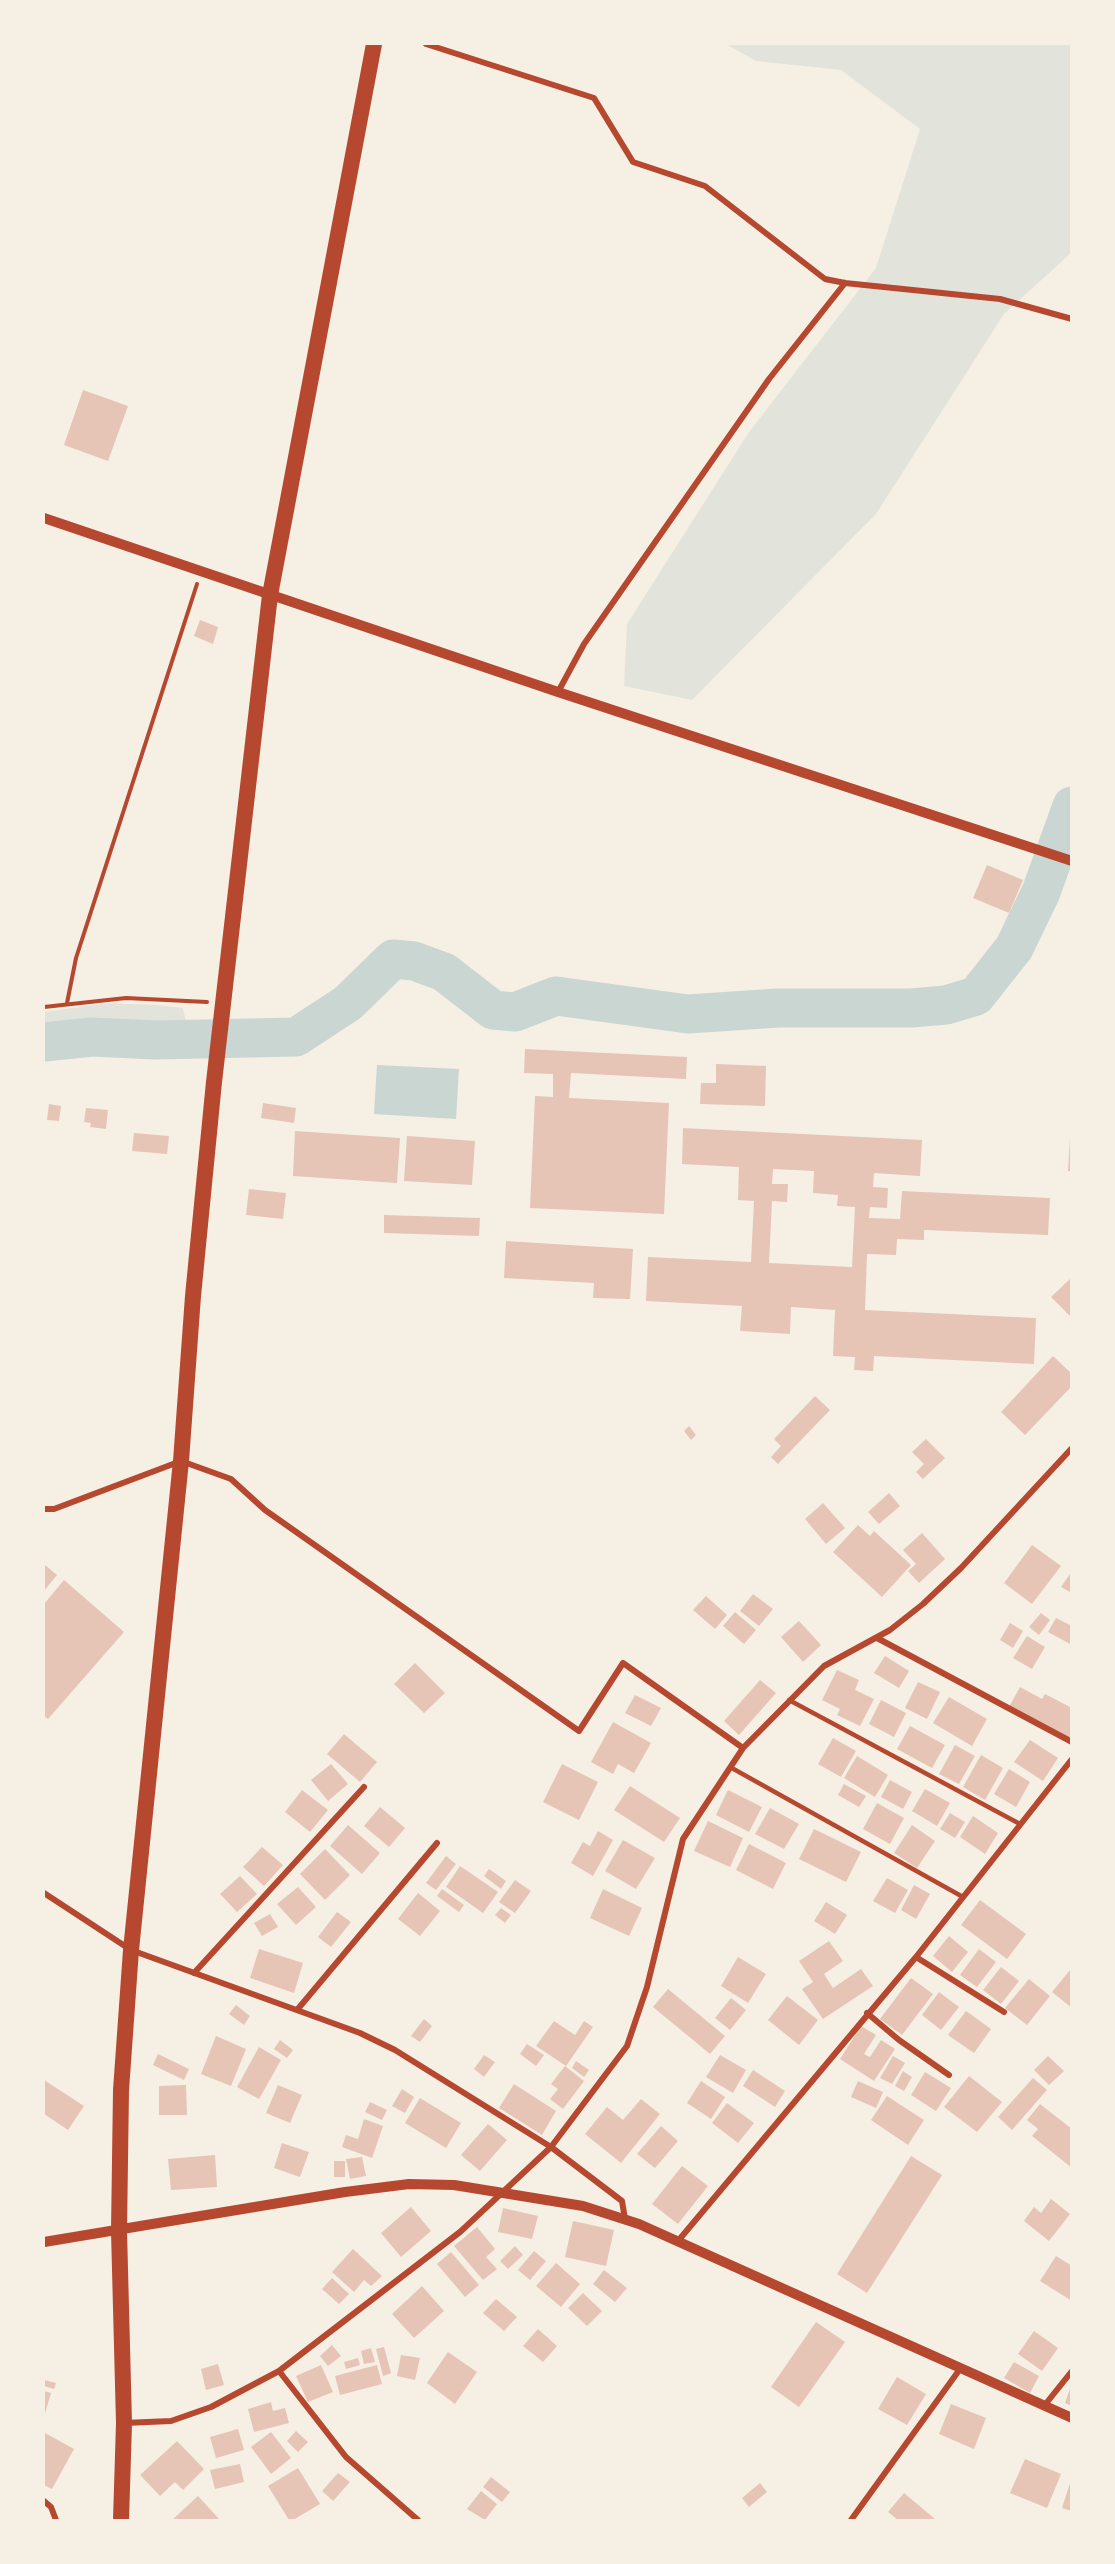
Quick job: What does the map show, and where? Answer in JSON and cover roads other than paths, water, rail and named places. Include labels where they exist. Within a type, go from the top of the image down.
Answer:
[{"type":"highway","points":[[121,2520],[124,2423],[119,2230],[121,2090],[131,1950],[181,1461],[193,1296],[214,1082],[270,595],[374,44]]},
{"type":"street","points":[[426,44],[594,98],[633,162],[705,186],[825,279],[1000,299],[1071,319]]},
{"type":"street","points":[[558,692],[585,644],[769,379],[845,283]]},
{"type":"street","points":[[44,518],[558,692],[1071,861]]},
{"type":"street","points":[[124,2423],[171,2421],[211,2407],[279,2371],[460,2232],[550,2147],[627,2046],[647,1987],[683,1839],[743,1748],[824,1666],[890,1630],[923,1604],[961,1568],[1071,1448]]},
{"type":"street","points":[[44,1509],[54,1509],[181,1461],[231,1479],[265,1510],[579,1731],[623,1663],[743,1748]]},
{"type":"street","points":[[877,1638],[1071,1742]]},
{"type":"street","points":[[678,2241],[916,1957],[1071,1759]]},
{"type":"street","points":[[194,1973],[364,1787]]},
{"type":"street","points":[[297,2010],[437,1843]]},
{"type":"street","points":[[44,1893],[131,1950],[360,2033],[395,2050],[550,2147],[622,2201],[625,2219]]},
{"type":"street","points":[[916,1957],[1004,2012]]},
{"type":"street","points":[[867,2013],[899,2040],[949,2075]]},
{"type":"street","points":[[44,2242],[345,2192],[409,2184],[454,2185],[583,2206],[625,2219],[678,2241],[1071,2418]]},
{"type":"street","points":[[851,2520],[960,2369]]},
{"type":"street","points":[[279,2371],[346,2457],[418,2520]]},
{"type":"street","points":[[1044,2407],[1071,2371]]},
{"type":"street","points":[[44,2501],[51,2507],[56,2520]]},
{"type":"lane","points":[[789,1700],[1020,1824]]},
{"type":"lane","points":[[730,1767],[963,1896]]},
{"type":"waterway","points":[[44,1042],[92,1037],[156,1040],[296,1037],[348,1003],[393,959],[414,961],[444,972],[493,1010],[515,1012],[556,996],[688,1014],[778,1008],[911,1008],[946,1005],[976,996],[1014,948],[1041,892],[1072,806]]}]
